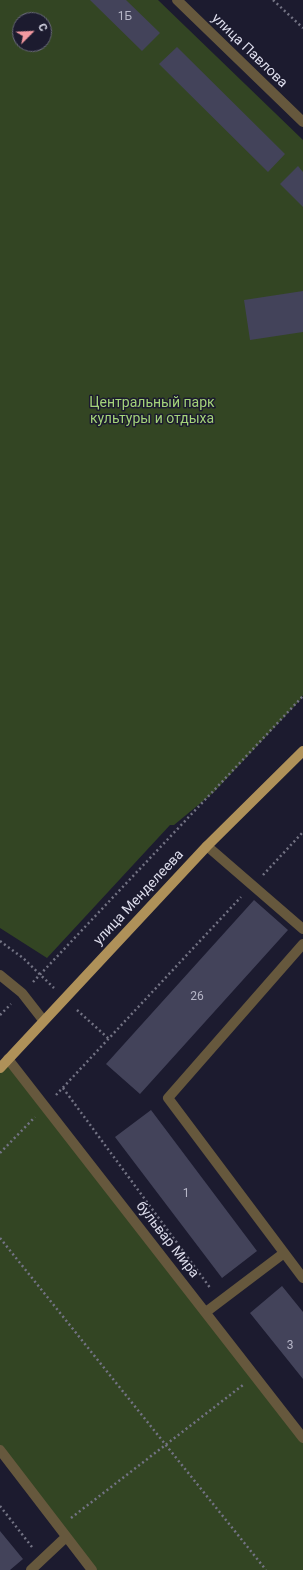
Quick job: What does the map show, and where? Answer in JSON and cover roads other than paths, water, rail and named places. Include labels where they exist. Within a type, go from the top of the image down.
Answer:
[{"type":"main road","name":"улица Менделеева","points":[[0,1068],[43,1020],[207,846],[303,751]]},
{"type":"street","name":"улица Павлова","points":[[176,0],[303,122]]},
{"type":"street","points":[[207,846],[303,929]]},
{"type":"street","points":[[303,944],[168,1098],[303,1278]]},
{"type":"street","points":[[0,975],[22,993],[43,1020]]},
{"type":"street","name":"бульвар Мира","points":[[8,1059],[303,1438]]},
{"type":"street","points":[[206,1312],[284,1253]]},
{"type":"street","points":[[0,1450],[92,1570]]},
{"type":"street","points":[[31,1570],[66,1537]]},
{"type":"park label","name":"Центральный парк культуры и отдыха","points":[[152,412]]}]
